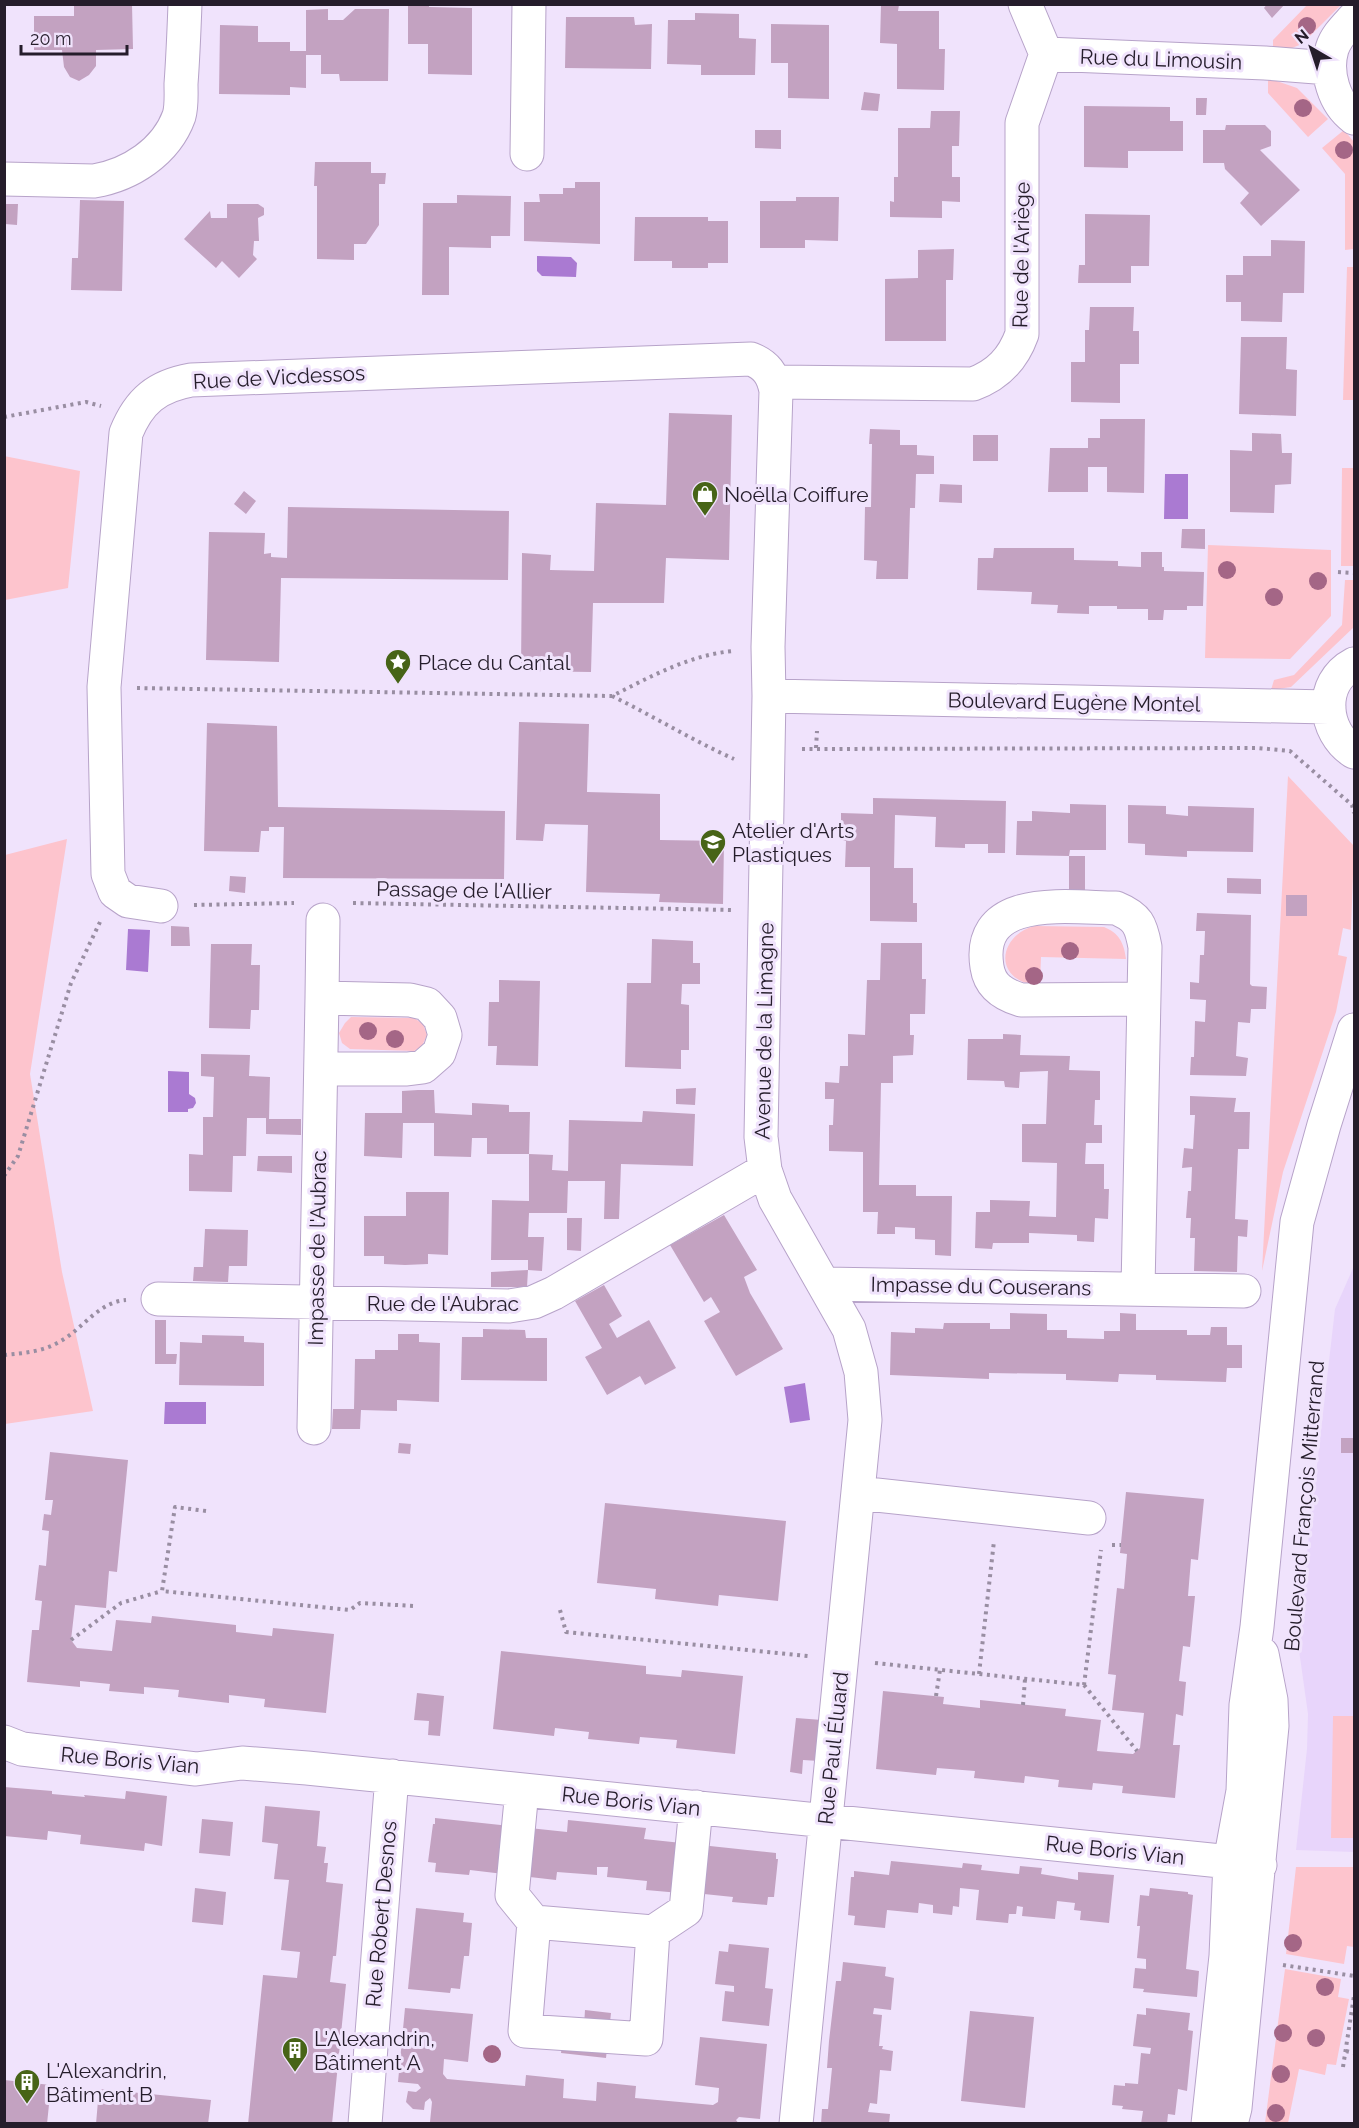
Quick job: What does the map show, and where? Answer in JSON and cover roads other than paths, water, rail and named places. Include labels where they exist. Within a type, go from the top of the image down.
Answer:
[{"type":"street","points":[[4,179],[94,181],[123,174],[153,153],[168,136],[180,113],[185,4]]},
{"type":"street","points":[[526,154],[530,4]]},
{"type":"street","points":[[1025,4],[1046,54]]},
{"type":"street","points":[[1354,18],[1341,31],[1332,48],[1329,68],[1334,92],[1347,112],[1354,118]]},
{"type":"street","name":"Rue du Limousin","points":[[1046,54],[1265,63],[1329,68]]},
{"type":"street","name":"Rue de l'Ariège","points":[[774,382],[973,384],[986,380],[1012,356],[1022,334],[1022,123],[1046,54]]},
{"type":"street","name":"Rue de Vicdessos","points":[[162,906],[128,901],[115,892],[108,874],[104,687],[126,433],[133,415],[146,400],[175,383],[191,380],[751,359],[763,364],[774,382]]},
{"type":"street","points":[[769,696],[774,382]]},
{"type":"street","points":[[1354,664],[1339,678],[1331,692],[1329,707],[1332,728],[1344,745],[1354,752]]},
{"type":"street","name":"Boulevard Eugène Montel","points":[[769,696],[1329,707]]},
{"type":"street","name":"Avenue de la Limagne","points":[[769,696],[761,1137],[765,1170],[776,1199],[849,1329],[861,1372]]},
{"type":"street","points":[[1138,1289],[1145,947],[1138,921],[1116,909],[1034,908],[1023,910],[1004,919],[996,927],[987,944],[987,966],[991,979],[998,989],[1008,996],[1022,1000],[1143,999]]},
{"type":"street","name":"Impasse de l'Aubrac","points":[[314,1428],[324,909]]},
{"type":"street","points":[[321,1069],[423,1067],[439,1053],[445,1035],[440,1018],[428,1004],[410,1000],[322,998]]},
{"type":"street","name":"Boulevard François Mitterrand","points":[[1208,2124],[1226,1956],[1272,1726],[1271,1700],[1257,1627],[1297,1222],[1321,1134],[1354,1030]]},
{"type":"street","name":"Rue de l'Aubrac","points":[[158,1299],[509,1306],[534,1302],[555,1293],[765,1170]]},
{"type":"street","name":"Impasse du Couserans","points":[[824,1284],[1244,1291]]},
{"type":"street","name":"Rue Paul Éluard","points":[[796,2124],[865,1420],[861,1372]]},
{"type":"street","points":[[858,1493],[1089,1518]]},
{"type":"street","name":"Rue Boris Vian","points":[[4,1742],[22,1749],[196,1769],[242,1763],[392,1776],[1245,1864]]},
{"type":"street","name":"Rue Robert Desnos","points":[[365,2124],[392,1776]]},
{"type":"street","points":[[522,1790],[512,1895],[534,1922],[525,2031],[646,2039],[653,1932]]},
{"type":"street","points":[[534,1922],[653,1932],[686,1910],[696,1807]]},
{"type":"street","name":"Boulevard François Mitterrand","points":[[1231,2124],[1235,2108],[1245,1864]]},
{"type":"place","name":"Noëlla Coiffure","points":[[705,517]]},
{"type":"place","name":"Place du Cantal","points":[[398,685]]},
{"type":"place","name":"Atelier d'Arts Plastiques","points":[[713,865]]},
{"type":"place","name":"L'Alexandrin, Bâtiment A","points":[[295,2073]]},
{"type":"place","name":"L'Alexandrin, Bâtiment B","points":[[27,2105]]}]
